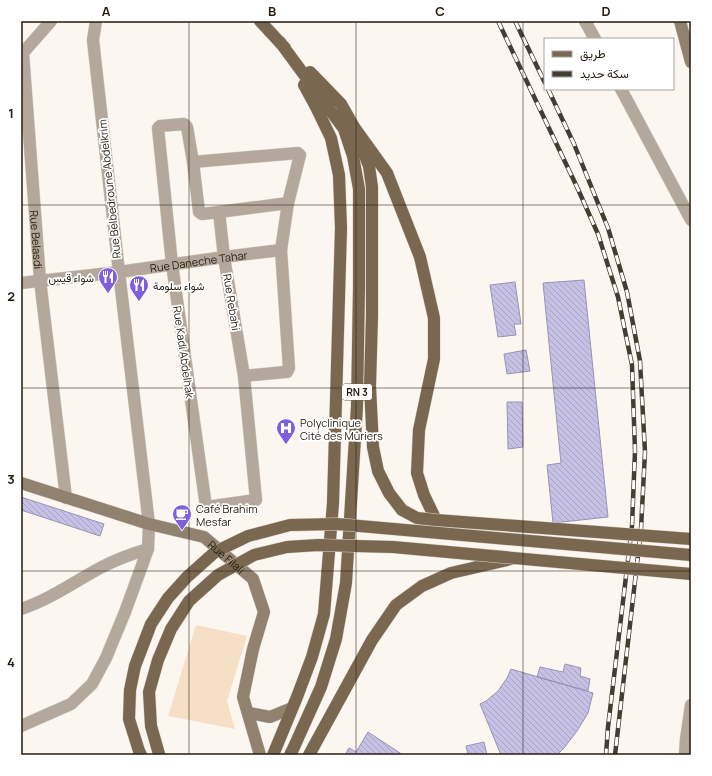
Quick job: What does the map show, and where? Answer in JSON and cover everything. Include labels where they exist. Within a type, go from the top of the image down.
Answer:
[{"type":"main road","name":"RN 3","points":[[260,21],[280,42],[344,129],[353,156],[359,189],[357,406],[346,583],[336,639],[321,687],[290,755]]},
{"type":"main road","name":"RN 3","points":[[273,755],[312,656],[324,614],[333,503],[341,228],[339,176],[332,138],[280,42]]},
{"type":"main road","points":[[280,42],[341,104],[354,127],[387,173],[420,258],[434,318],[434,360],[419,430],[417,473],[424,495],[436,520]]},
{"type":"main road","points":[[354,127],[369,166],[372,187],[371,393],[373,447],[378,471],[389,493],[402,510],[416,518],[691,539]]},
{"type":"main road","points":[[141,755],[138,751],[129,719],[130,690],[135,666],[151,624],[168,598],[187,577],[215,552],[248,536],[290,525],[337,524],[691,555]]},
{"type":"main road","points":[[159,754],[151,726],[148,692],[158,660],[171,628],[190,601],[218,575],[254,555],[287,547],[318,545],[393,547],[691,574]]},
{"type":"main road","points":[[309,755],[372,640],[396,605],[422,586],[451,573],[516,558]]},
{"type":"street","points":[[22,54],[51,21]]},
{"type":"street","name":"Rue Belbedroune Abdelkrim","points":[[21,726],[71,704],[92,684],[106,658],[148,549],[149,524],[118,272],[93,40],[96,21]]},
{"type":"street","points":[[585,21],[594,38]]},
{"type":"street","points":[[680,21],[691,62]]},
{"type":"street","name":"Rue Belasdi","points":[[22,54],[40,280],[66,498]]},
{"type":"street","points":[[622,90],[691,220]]},
{"type":"street","name":"Rue Kadi Abdelhak","points":[[193,162],[186,125],[160,126],[158,128],[172,264],[206,507],[256,500]]},
{"type":"street","points":[[244,376],[287,372],[289,368],[281,250],[288,203],[300,155],[193,162],[199,212],[202,214],[288,203]]},
{"type":"street","name":"Rue Rebahi","points":[[219,212],[224,256],[244,376],[256,500]]},
{"type":"street","name":"Rue Daneche Tahar","points":[[21,283],[118,272],[224,256],[281,250]]},
{"type":"street","name":"Rue Filali","points":[[21,483],[149,524],[204,537],[253,579],[264,612],[253,649],[244,697],[260,755]]},
{"type":"street","points":[[21,609],[62,590],[100,568],[126,556],[148,549]]},
{"type":"street","points":[[249,713],[270,717],[292,708]]},
{"type":"street","points":[[685,755],[691,709]]},
{"type":"shaded area","points":[[196,625],[247,636],[227,701],[235,729],[168,716]]},
{"type":"building","points":[[584,280],[608,517],[553,523],[547,465],[561,463],[543,283]]},
{"type":"building","points":[[515,282],[521,324],[514,324],[516,335],[498,337],[490,285]]},
{"type":"building","points":[[526,350],[530,371],[507,374],[504,354]]},
{"type":"building","points":[[507,402],[522,402],[523,447],[508,449]]},
{"type":"building","points":[[21,497],[104,524],[100,536],[21,510]]},
{"type":"building","points":[[565,664],[581,668],[580,676],[590,679],[588,691],[537,677],[540,667],[563,672]]},
{"type":"building","points":[[511,669],[593,693],[588,713],[577,731],[557,755],[501,755],[480,704],[498,691]]},
{"type":"building","points":[[368,732],[403,755],[345,755],[349,748],[356,752]]},
{"type":"building","points":[[484,742],[487,755],[468,755],[466,746]]},
{"type":"railway","points":[[498,21],[598,234],[618,297],[632,365],[635,451],[632,526],[606,755]]},
{"type":"railway","points":[[515,21],[544,81]]},
{"type":"railway","points":[[548,90],[574,144],[608,228],[627,292],[640,361],[645,452],[641,529],[615,755]]},
{"type":"place","name":"شواء قيس","points":[[108,294]]},
{"type":"place","name":"شواء سلومة","points":[[139,302]]},
{"type":"place","name":"Polyclinique Cité des Mûriers","points":[[286,445]]},
{"type":"place","name":"Café Brahim Mesfar","points":[[182,531]]}]
